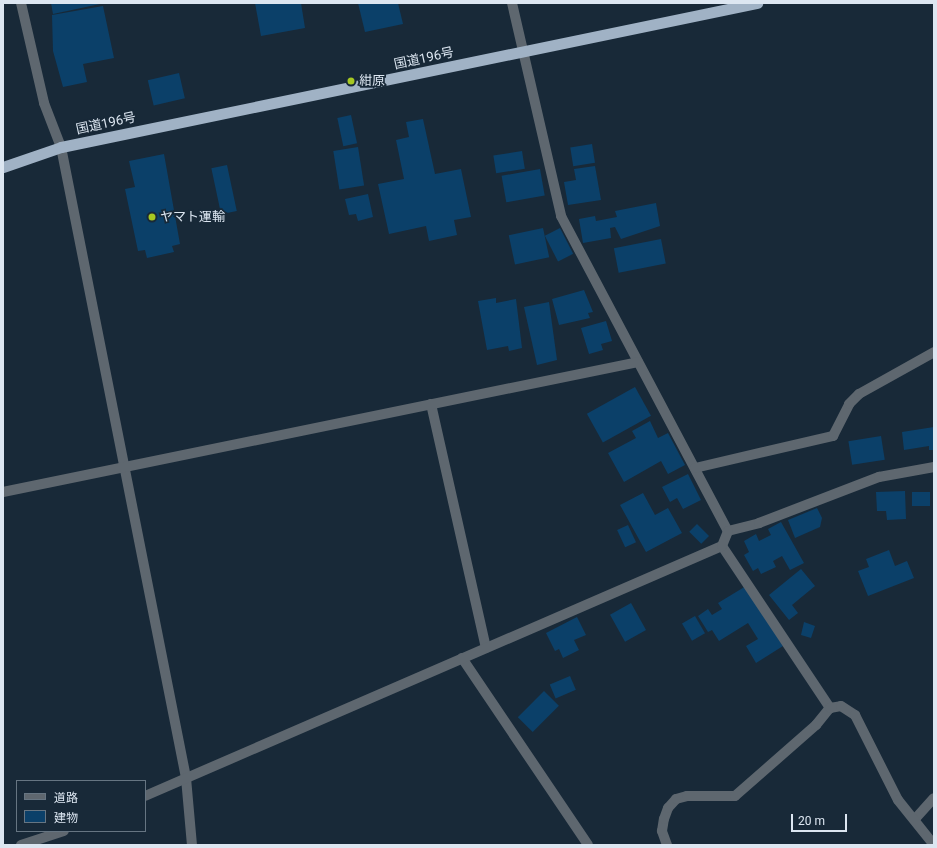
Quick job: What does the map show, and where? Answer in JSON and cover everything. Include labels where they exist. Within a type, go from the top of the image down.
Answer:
[{"type":"highway","name":"国道196号","points":[[3,167],[62,148],[522,54],[757,3]]},
{"type":"street","points":[[20,3],[44,103],[62,148],[186,778],[192,845]]},
{"type":"street","points":[[146,796],[722,546],[728,531],[561,216],[522,54],[512,3]]},
{"type":"street","points":[[695,468],[833,436],[849,404],[860,394],[934,352]]},
{"type":"street","points":[[3,492],[124,466],[638,362]]},
{"type":"street","points":[[431,404],[486,648]]},
{"type":"street","points":[[728,531],[759,523],[879,477],[934,466]]},
{"type":"street","points":[[722,546],[830,708]]},
{"type":"street","points":[[462,658],[588,845]]},
{"type":"street","points":[[667,845],[662,831],[664,819],[676,799],[687,796],[734,796],[816,725],[830,708],[841,706],[855,714],[880,768],[934,845]]},
{"type":"street","points":[[915,819],[934,798]]},
{"type":"street","points":[[21,845],[61,832]]},
{"type":"building","points":[[51,3],[99,3],[100,4],[53,14]]},
{"type":"building","points":[[255,3],[301,3],[305,28],[261,36]]},
{"type":"building","points":[[358,3],[398,3],[403,24],[365,32]]},
{"type":"building","points":[[103,6],[114,58],[83,64],[87,82],[63,87],[53,51],[52,15]]},
{"type":"building","points":[[179,73],[185,98],[154,106],[148,80]]},
{"type":"building","points":[[351,115],[357,143],[343,146],[337,118]]},
{"type":"building","points":[[423,119],[435,174],[461,169],[471,217],[454,220],[457,235],[429,241],[426,226],[389,234],[378,184],[404,179],[396,140],[409,137],[406,122]]},
{"type":"building","points":[[592,144],[595,163],[573,166],[570,147]]},
{"type":"building","points":[[358,147],[364,186],[339,189],[333,151]]},
{"type":"building","points":[[522,151],[525,169],[496,173],[493,156]]},
{"type":"building","name":"ヤマト運輸","points":[[164,154],[180,244],[172,246],[174,252],[147,258],[145,250],[138,251],[125,189],[135,187],[129,161]]},
{"type":"building","points":[[227,165],[237,211],[221,214],[211,168]]},
{"type":"building","points":[[595,166],[601,200],[568,205],[564,182],[576,180],[574,169]]},
{"type":"building","points":[[540,169],[545,196],[506,202],[502,176]]},
{"type":"building","points":[[368,194],[373,217],[358,221],[356,214],[349,215],[345,199]]},
{"type":"building","points":[[656,203],[660,226],[621,239],[615,227],[610,228],[611,238],[583,243],[579,219],[595,216],[596,221],[617,217],[615,211]]},
{"type":"building","points":[[543,228],[549,257],[515,265],[509,235]]},
{"type":"building","points":[[560,228],[573,254],[558,262],[545,236]]},
{"type":"building","points":[[661,239],[666,264],[619,273],[614,248]]},
{"type":"building","points":[[584,290],[593,312],[588,313],[590,318],[559,325],[552,299]]},
{"type":"building","points":[[496,298],[496,303],[516,299],[522,348],[509,351],[508,346],[487,350],[478,301]]},
{"type":"building","points":[[549,302],[557,360],[537,365],[524,307]]},
{"type":"building","points":[[606,321],[612,341],[601,344],[603,350],[589,354],[581,328]]},
{"type":"building","points":[[635,387],[651,416],[603,443],[587,414]]},
{"type":"building","points":[[650,421],[658,438],[668,433],[685,465],[668,474],[661,461],[624,482],[608,453],[636,438],[632,431]]},
{"type":"building","points":[[934,427],[934,450],[929,450],[929,446],[904,450],[902,432]]},
{"type":"building","points":[[881,436],[885,460],[852,465],[848,441]]},
{"type":"building","points":[[688,474],[701,500],[683,509],[677,498],[670,502],[662,487]]},
{"type":"building","points":[[905,491],[906,519],[887,520],[886,511],[877,511],[876,492]]},
{"type":"building","points":[[912,492],[930,492],[930,506],[912,506]]},
{"type":"building","points":[[643,493],[655,515],[668,508],[682,533],[646,552],[620,505]]},
{"type":"building","points":[[817,508],[822,518],[820,527],[795,538],[788,520]]},
{"type":"building","points":[[781,522],[804,563],[790,570],[782,556],[773,561],[776,567],[761,574],[758,568],[753,571],[744,555],[749,552],[744,541],[756,534],[759,541],[771,535],[768,529]]},
{"type":"building","points":[[697,524],[709,536],[701,544],[689,532]]},
{"type":"building","points":[[628,525],[636,542],[625,547],[617,530]]},
{"type":"building","points":[[889,550],[895,566],[907,561],[914,578],[868,596],[858,571],[869,567],[866,559]]},
{"type":"building","points":[[801,569],[815,586],[792,605],[798,613],[789,620],[769,595]]},
{"type":"building","points":[[746,586],[783,646],[756,663],[746,646],[758,639],[748,623],[719,641],[712,630],[708,632],[698,616],[708,609],[712,615],[722,609],[718,603]]},
{"type":"building","points":[[631,603],[646,630],[625,642],[610,615]]},
{"type":"building","points":[[695,616],[705,633],[692,641],[682,624]]},
{"type":"building","points":[[577,617],[586,635],[574,640],[579,650],[563,658],[559,649],[555,651],[546,633]]},
{"type":"building","points":[[804,622],[815,626],[811,638],[801,635]]},
{"type":"building","points":[[570,676],[576,690],[556,698],[550,685]]},
{"type":"building","points":[[544,691],[559,706],[533,732],[518,717]]},
{"type":"place","name":"紺原","points":[[351,81]]},
{"type":"place","name":"ヤマト運輸","points":[[152,217]]}]
